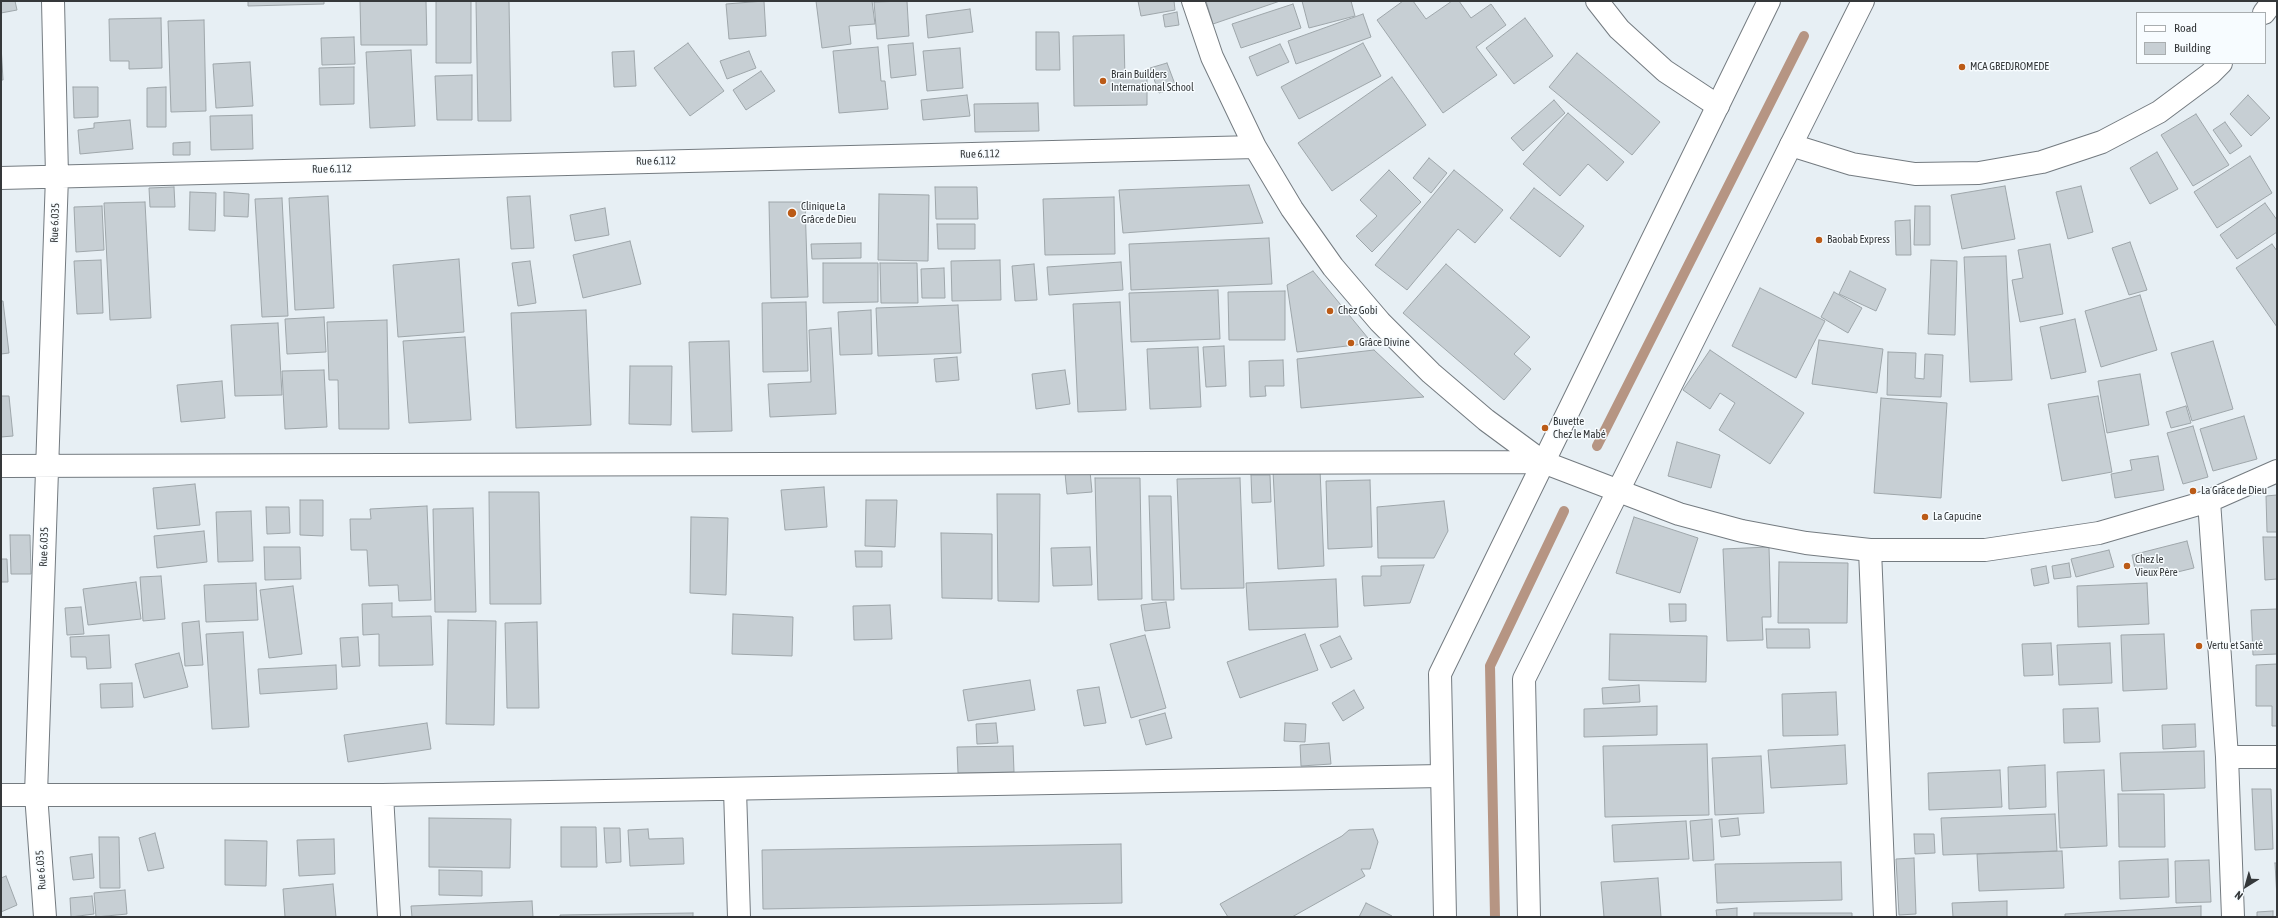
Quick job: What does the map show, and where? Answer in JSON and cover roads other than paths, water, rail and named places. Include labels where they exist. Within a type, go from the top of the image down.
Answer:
[{"type":"street","name":"Rue 6.035","points":[[45,917],[36,794],[57,176],[53,1]]},
{"type":"street","points":[[1193,1],[1212,57],[1255,147],[1292,209],[1320,248],[1380,322],[1431,373],[1486,420],[1543,462],[1618,492],[1679,514],[1742,531],[1806,543],[1870,550],[1985,550],[2099,533],[2209,501],[2277,471]]},
{"type":"street","points":[[1597,1],[1619,29],[1665,72],[1718,106]]},
{"type":"street","points":[[1445,917],[1440,674],[1769,1]]},
{"type":"street","points":[[1529,917],[1524,679],[1863,1]]},
{"type":"street","points":[[2265,12],[2273,1]]},
{"type":"street","points":[[1791,145],[1852,164],[1915,174],[1979,173],[2042,162],[2102,142],[2159,112],[2210,74],[2220,64]]},
{"type":"street","name":"Rue 6.112","points":[[1,178],[1255,147]]},
{"type":"street","points":[[1,466],[47,464],[1543,462]]},
{"type":"street","points":[[2209,501],[2227,757],[2233,917]]},
{"type":"street","points":[[1870,550],[1885,917]]},
{"type":"street","points":[[2227,757],[2277,757]]},
{"type":"street","points":[[1,795],[382,795],[735,790],[1442,776]]},
{"type":"street","points":[[735,790],[738,917]]},
{"type":"street","points":[[382,795],[389,917]]},
{"type":"waterway","points":[[1597,446],[1804,36]]},
{"type":"waterway","points":[[1495,917],[1490,666],[1564,511]]},
{"type":"place","name":"MCA GBEDJROMEDE","points":[[1962,67]]},
{"type":"place","name":"Brain Builders International School","points":[[1103,81]]},
{"type":"place","name":"Clinique La Grâce de Dieu","points":[[792,213]]},
{"type":"place","name":"Baobab Express","points":[[1819,240]]},
{"type":"place","name":"Chez Gobi","points":[[1330,311]]},
{"type":"place","name":"Grâce Divine","points":[[1351,343]]},
{"type":"place","name":"Buvette Chez le Mabé","points":[[1545,428]]},
{"type":"place","name":"La Grâce de Dieu","points":[[2193,491]]},
{"type":"place","name":"La Capucine","points":[[1925,517]]},
{"type":"place","name":"Chez le Vieux Père","points":[[2127,566]]},
{"type":"place","name":"Vertu et Santé","points":[[2199,646]]}]
